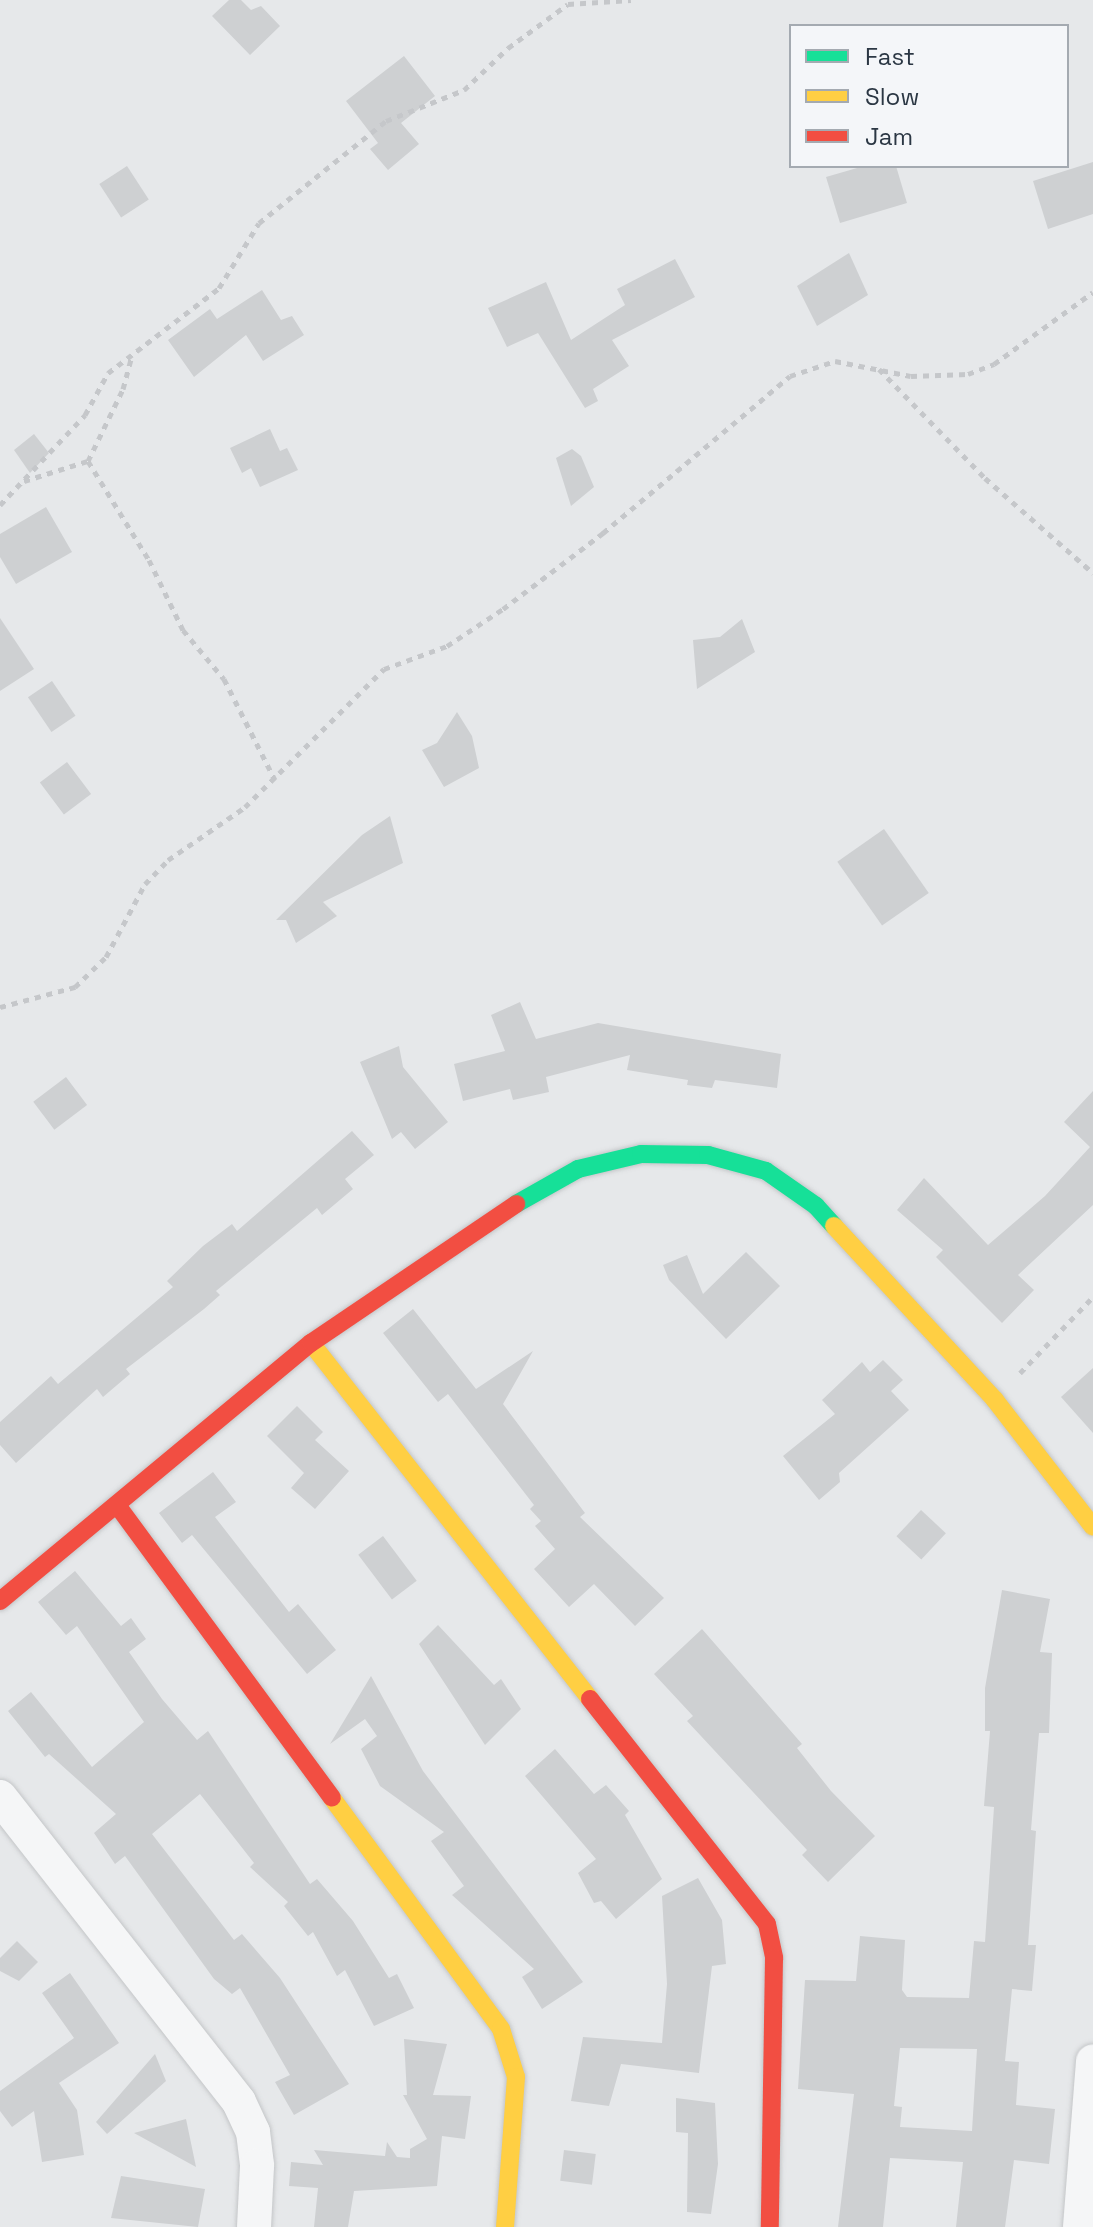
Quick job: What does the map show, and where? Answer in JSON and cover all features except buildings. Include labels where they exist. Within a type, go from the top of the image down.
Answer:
[{"type":"street","points":[[0,1601],[311,1343],[523,1199],[578,1169],[641,1154],[708,1155],[766,1171],[816,1206],[995,1400],[1093,1527]]},
{"type":"street","points":[[311,1343],[767,1924],[774,1958],[770,2227]]},
{"type":"street","points":[[117,1505],[501,2029],[516,2077],[505,2227]]},
{"type":"street","points":[[0,1797],[239,2102],[253,2132],[257,2166],[254,2227]]},
{"type":"street","points":[[1080,2227],[1093,2062]]},
{"type":"path","points":[[0,505],[85,415],[108,373],[219,288],[259,223],[386,121],[464,90],[508,48],[568,4],[631,0]]},
{"type":"path","points":[[0,1007],[75,987],[106,957],[145,884],[168,860],[275,780],[384,669],[447,646],[503,609],[603,533],[790,376],[835,361],[911,376],[968,374],[994,364],[1093,292]]},
{"type":"path","points":[[22,482],[88,461],[123,389],[132,354]]},
{"type":"path","points":[[878,368],[985,478],[1093,573]]},
{"type":"path","points":[[88,461],[149,560],[183,630],[224,679],[275,780]]},
{"type":"path","points":[[995,1400],[1093,1297]]},
{"type":"traffic: fast","points":[[516,1204],[578,1169],[641,1154],[708,1155],[766,1171],[816,1206],[834,1226]]},
{"type":"traffic: slow","points":[[834,1226],[995,1400],[1093,1527]]},
{"type":"traffic: slow","points":[[311,1343],[590,1699]]},
{"type":"traffic: slow","points":[[332,1798],[501,2029],[516,2077],[505,2227]]},
{"type":"traffic: jam","points":[[0,1601],[311,1343],[516,1204]]},
{"type":"traffic: jam","points":[[117,1505],[332,1798]]},
{"type":"traffic: jam","points":[[590,1699],[767,1924],[774,1958],[770,2227]]}]
